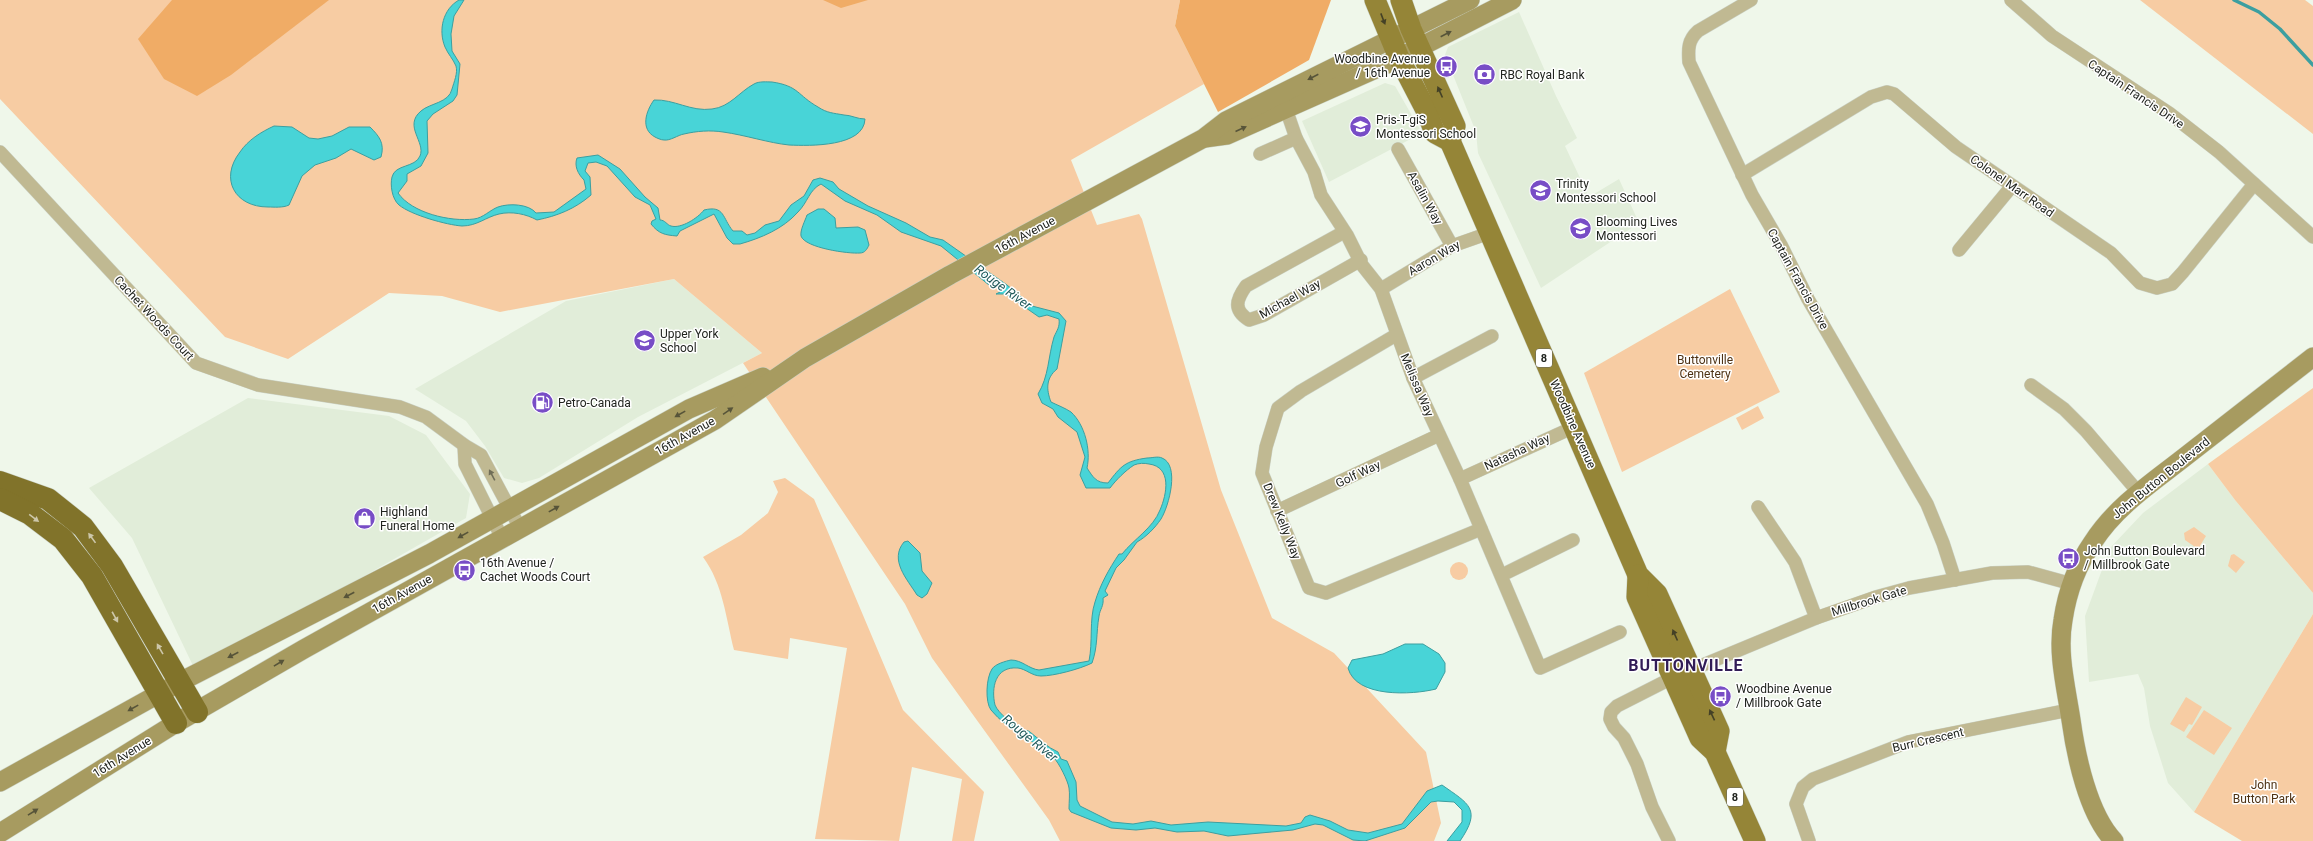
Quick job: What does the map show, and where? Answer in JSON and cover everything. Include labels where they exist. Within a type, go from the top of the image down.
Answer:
[{"type":"highway","points":[[0,482],[48,499],[83,527],[112,566],[197,712]]},
{"type":"highway","points":[[0,499],[30,514],[63,539],[92,576],[176,723]]},
{"type":"main road","points":[[1375,0],[1390,39],[1427,112],[1435,134],[1450,141],[1455,126],[1415,38],[1401,0]]},
{"type":"main road","name":"16th Avenue","points":[[1204,138],[1227,135],[1399,58],[1415,38],[1470,0]]},
{"type":"main road","name":"16th Avenue","points":[[0,833],[176,723],[304,649],[715,420],[805,358],[950,275],[1204,138],[1226,120],[1390,39],[1415,38],[1512,0]]},
{"type":"main road","name":"Woodbine Avenue","points":[[1450,141],[1638,575],[1637,597],[1683,674],[1700,738],[1715,752],[1755,841]]},
{"type":"main road","name":"John Button Boulevard","points":[[2107,839],[2088,793],[2074,744],[2062,666],[2061,638],[2063,620],[2072,584],[2081,561],[2093,541],[2110,520],[2139,493],[2313,357]]},
{"type":"main road","name":"16th Avenue","points":[[0,782],[180,682],[492,520],[689,409],[805,358]]},
{"type":"street","name":"Captain Francis Drive","points":[[1751,0],[1698,31],[1691,37],[1688,48],[1693,74],[1742,175],[1808,299],[1927,504],[1943,543],[1955,580]]},
{"type":"street","name":"Captain Francis Drive","points":[[2011,0],[2052,36],[2169,113],[2219,152],[2313,237]]},
{"type":"street","name":"Colonel Marr Road","points":[[1742,175],[1871,97],[1887,92],[1902,99],[1956,147],[2111,253],[2140,283],[2157,288],[2172,284],[2254,184]]},
{"type":"street","name":"Melissa Way","points":[[1286,109],[1296,138],[1314,172],[1321,195],[1362,265],[1381,289],[1396,335],[1413,378],[1460,479],[1502,575],[1540,668],[1620,632]]},
{"type":"street","points":[[1260,154],[1296,138]]},
{"type":"street","name":"Asalin Way","points":[[1398,149],[1452,246]]},
{"type":"street","name":"Cachet Woods Court","points":[[0,152],[196,363],[258,385],[400,407],[426,417],[464,445],[481,455],[520,528]]},
{"type":"street","points":[[1958,250],[2012,186]]},
{"type":"street","name":"Michael Way","points":[[1344,232],[1246,286],[1239,296],[1238,307],[1241,315],[1249,320],[1264,316],[1360,260]]},
{"type":"street","name":"Aaron Way","points":[[1381,289],[1452,246],[1489,233]]},
{"type":"street","name":"Drew Kelly Way","points":[[1396,335],[1301,392],[1278,408],[1266,447],[1262,473],[1309,588],[1326,593],[1481,529]]},
{"type":"street","points":[[1413,378],[1492,336]]},
{"type":"street","points":[[2030,385],[2064,409],[2080,425],[2139,493]]},
{"type":"street","name":"Natasha Way","points":[[1460,479],[1574,427]]},
{"type":"street","name":"Golf Way","points":[[1277,511],[1439,435]]},
{"type":"street","points":[[464,445],[465,464],[502,538]]},
{"type":"street","points":[[1758,507],[1795,562],[1816,618]]},
{"type":"street","points":[[1502,575],[1573,540]]},
{"type":"street","name":"Millbrook Gate","points":[[1670,841],[1652,806],[1637,764],[1624,738],[1614,727],[1610,719],[1611,712],[1617,706],[1683,674],[1816,618],[1876,597],[1909,588],[1992,573],[2028,572],[2072,584]]},
{"type":"street","name":"Burr Crescent","points":[[1809,841],[1796,804],[1803,787],[1813,779],[1908,742],[2069,710]]},
{"type":"shaded area","points":[[172,0],[329,0],[231,75],[197,96],[164,79],[138,39]]},
{"type":"shaded area","points":[[823,0],[868,0],[841,8]]},
{"type":"shaded area","points":[[1180,0],[1331,0],[1309,60],[1218,112],[1175,26]]},
{"type":"shaded area","points":[[1519,12],[1556,96],[1577,138],[1565,146],[1589,197],[1619,179],[1639,223],[1541,288],[1478,153],[1476,132],[1445,55],[1448,47]]},
{"type":"shaded area","name":"Pris-T-giS Montessori School","points":[[1385,83],[1395,86],[1422,133],[1329,182],[1302,121]]},
{"type":"shaded area","points":[[674,279],[762,353],[638,417],[539,478],[522,483],[504,478],[485,446],[466,421],[415,389],[566,301]]},
{"type":"shaded area","points":[[248,398],[389,416],[426,435],[470,494],[466,518],[196,672],[132,538],[89,488]]},
{"type":"shaded area","points":[[2208,464],[2235,500],[2313,593],[2313,614],[2194,812],[2168,783],[2150,726],[2144,688],[2138,674],[2089,682],[2085,616],[2110,548],[2143,513]]},
{"type":"green space","points":[[0,0],[1180,0],[1175,26],[1204,84],[1071,160],[1097,225],[1139,214],[1142,219],[1221,490],[1272,618],[1334,653],[1426,752],[1441,823],[1434,841],[1060,841],[1049,820],[932,658],[905,604],[743,363],[762,353],[674,279],[500,312],[442,296],[389,293],[288,359],[225,337],[0,99]]},
{"type":"green space","points":[[2140,0],[2305,0],[2313,6],[2313,134]]},
{"type":"green space","name":"Buttonville Cemetery","points":[[1730,289],[1780,392],[1622,472],[1584,373]]},
{"type":"green space","points":[[2313,388],[2313,593],[2235,500],[2208,464]]},
{"type":"green space","points":[[1758,406],[1764,418],[1742,430],[1736,418]]},
{"type":"green space","points":[[785,478],[814,499],[903,710],[984,792],[974,841],[952,841],[962,779],[912,767],[899,841],[815,839],[847,648],[790,638],[788,659],[734,650],[723,602],[715,578],[703,557],[741,535],[768,513],[778,492],[773,481]]},
{"type":"green space","points":[[2194,527],[2206,536],[2198,549],[2185,540],[2184,533]]},
{"type":"green space","points":[[2234,554],[2245,562],[2236,573],[2228,566],[2231,555]]},
{"type":"green space","points":[[1455,562],[1463,562],[1468,567],[1466,578],[1463,580],[1455,580],[1450,575],[1450,567]]},
{"type":"green space","name":"John Button Park","points":[[2313,614],[2313,841],[2242,841],[2194,812]]},
{"type":"green space","points":[[2186,697],[2202,707],[2192,725],[2189,724],[2184,732],[2170,724]]},
{"type":"green space","points":[[2204,710],[2232,728],[2214,755],[2186,737]]},
{"type":"water","name":"Rouge River","points":[[459,0],[464,0],[454,16],[451,34],[452,51],[460,64],[457,95],[453,101],[433,114],[427,121],[428,153],[421,166],[407,174],[407,181],[398,193],[412,206],[432,215],[464,220],[483,216],[498,207],[508,205],[524,206],[536,213],[554,212],[586,189],[584,180],[577,170],[577,158],[598,155],[620,169],[645,197],[658,208],[660,220],[675,227],[694,219],[704,210],[716,209],[720,211],[733,231],[742,231],[747,235],[755,233],[765,225],[779,221],[791,205],[804,196],[813,180],[820,178],[833,182],[839,189],[868,206],[906,223],[930,237],[943,240],[1007,285],[1032,306],[1059,313],[1066,321],[1057,369],[1053,372],[1049,380],[1048,393],[1051,402],[1071,412],[1080,424],[1086,438],[1088,453],[1087,468],[1093,477],[1100,482],[1108,483],[1116,472],[1124,465],[1140,459],[1159,457],[1167,462],[1171,469],[1172,477],[1170,496],[1161,519],[1144,538],[1137,542],[1116,568],[1105,591],[1108,595],[1103,598],[1092,663],[1067,672],[1046,676],[1035,675],[1018,668],[1010,668],[1000,674],[994,685],[995,705],[1003,715],[1023,730],[1029,731],[1047,746],[1058,752],[1061,759],[1067,761],[1076,782],[1077,800],[1080,806],[1112,822],[1133,824],[1151,821],[1171,825],[1208,822],[1286,826],[1301,823],[1305,817],[1310,815],[1330,821],[1348,830],[1368,833],[1402,824],[1427,791],[1442,785],[1465,803],[1471,814],[1467,830],[1460,841],[1447,841],[1462,822],[1462,810],[1454,802],[1431,802],[1405,828],[1365,841],[1353,840],[1323,825],[1315,824],[1293,830],[1228,836],[1204,831],[1177,832],[1155,828],[1136,830],[1111,828],[1071,812],[1069,809],[1068,785],[1056,760],[1039,746],[1005,724],[991,710],[987,696],[988,678],[993,667],[1011,660],[1019,661],[1039,670],[1089,661],[1092,616],[1099,589],[1119,554],[1122,554],[1148,528],[1157,516],[1166,489],[1166,482],[1161,470],[1156,466],[1142,463],[1131,467],[1110,488],[1086,488],[1080,475],[1085,457],[1077,432],[1058,417],[1053,409],[1042,403],[1038,394],[1042,387],[1046,373],[1052,344],[1059,326],[1059,319],[1047,315],[1039,317],[1006,294],[996,294],[1000,292],[1001,289],[989,285],[941,246],[901,232],[877,215],[845,201],[821,184],[811,193],[801,208],[786,223],[764,236],[740,244],[733,244],[727,238],[714,214],[680,231],[677,236],[660,232],[651,224],[652,221],[656,219],[650,205],[635,197],[607,166],[596,162],[588,163],[585,171],[590,177],[591,195],[572,208],[559,214],[537,220],[519,214],[504,213],[494,215],[472,225],[462,226],[429,219],[405,209],[399,205],[393,196],[391,188],[392,177],[397,170],[414,163],[420,156],[420,145],[414,128],[416,117],[425,108],[447,97],[452,89],[456,78],[456,66],[445,47],[442,27],[443,20],[449,9]]},
{"type":"water","points":[[772,82],[788,86],[811,103],[824,110],[865,119],[862,128],[856,135],[846,140],[822,145],[781,144],[731,133],[713,131],[689,133],[669,140],[663,140],[650,134],[647,129],[647,114],[654,100],[669,101],[697,109],[712,109],[724,105],[756,83]]},
{"type":"water","points":[[274,126],[292,127],[309,138],[318,139],[332,136],[349,127],[370,127],[382,144],[381,157],[374,160],[351,149],[336,158],[315,165],[302,176],[289,205],[284,207],[256,206],[239,197],[234,190],[231,181],[231,172],[234,162],[247,144]]},
{"type":"water","points":[[818,209],[824,209],[835,218],[836,228],[858,227],[865,230],[869,245],[866,250],[860,253],[838,251],[819,247],[804,240],[801,234],[807,215]]},
{"type":"water","points":[[908,541],[920,553],[922,571],[932,583],[927,594],[922,598],[917,595],[901,569],[899,562],[898,556],[900,549],[904,542]]},
{"type":"water","points":[[1405,644],[1423,644],[1439,654],[1445,663],[1445,672],[1436,689],[1400,693],[1386,692],[1362,685],[1353,678],[1348,668],[1352,660],[1383,654]]},
{"type":"waterway","points":[[2234,0],[2259,12],[2280,29],[2313,65]]},
{"type":"place","name":"Woodbine Avenue / 16th Avenue","points":[[1446,66]]},
{"type":"place","name":"RBC Royal Bank","points":[[1485,75]]},
{"type":"place","name":"Pris-T-giS Montessori School","points":[[1361,127]]},
{"type":"place","name":"Trinity Montessori School","points":[[1541,191]]},
{"type":"place","name":"Blooming Lives Montessori","points":[[1580,229]]},
{"type":"place","name":"Upper York School","points":[[645,341]]},
{"type":"place","name":"Petro-Canada","points":[[543,403]]},
{"type":"place","name":"Highland Funeral Home","points":[[364,519]]},
{"type":"place","name":"John Button Boulevard / Millbrook Gate","points":[[2069,558]]},
{"type":"place","name":"16th Avenue / Cachet Woods Court","points":[[465,570]]},
{"type":"place","name":"Woodbine Avenue / Millbrook Gate","points":[[1720,696]]},
{"type":"district","name":"BUTTONVILLE","points":[[1686,665]]}]
